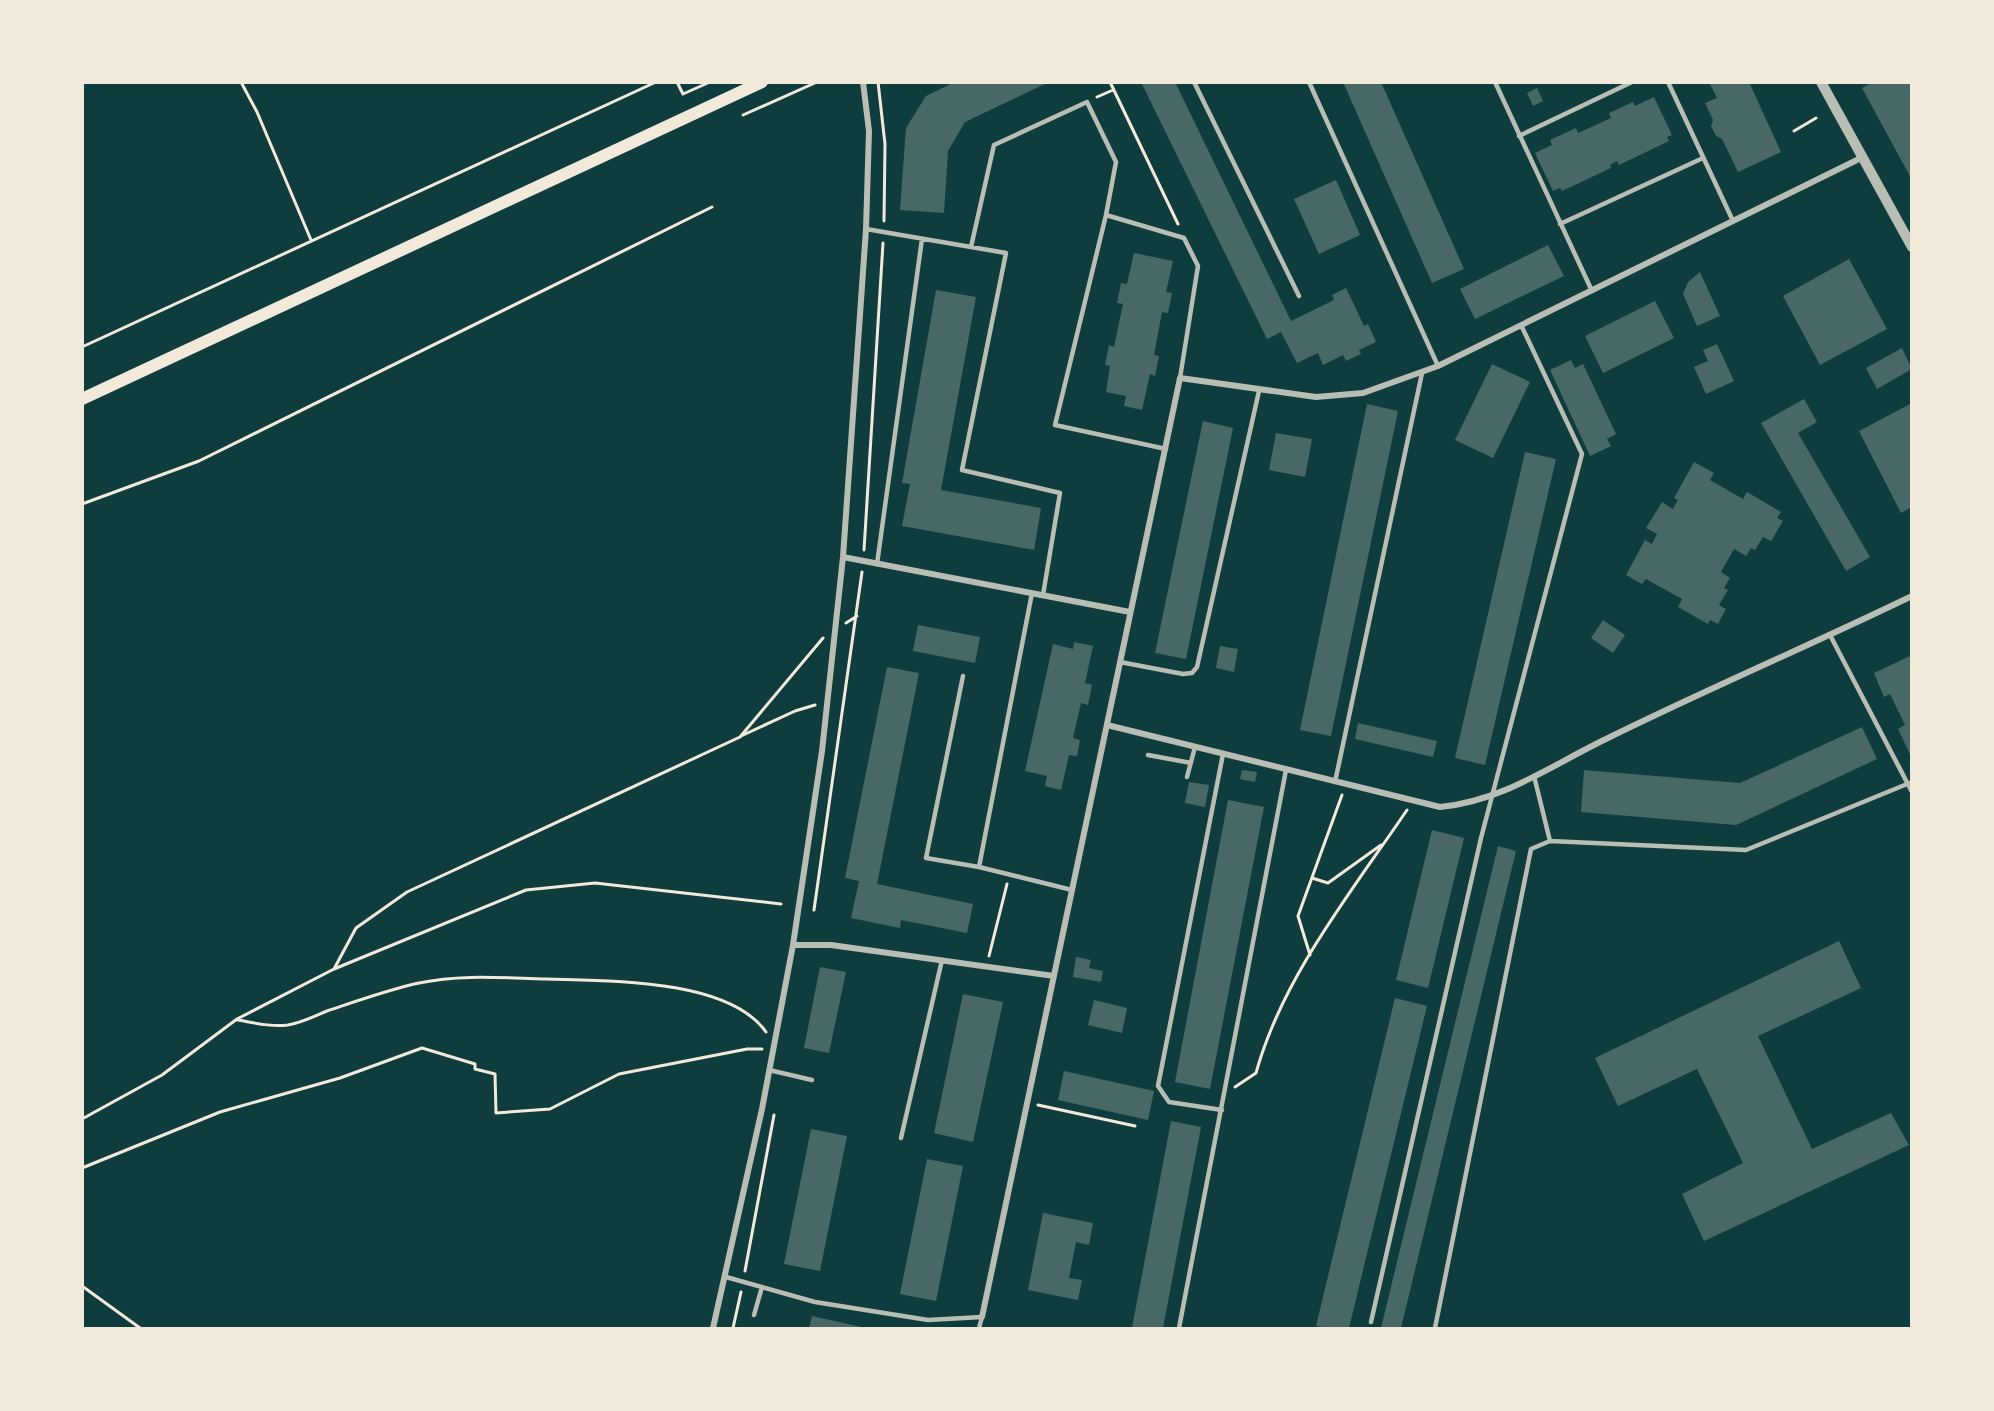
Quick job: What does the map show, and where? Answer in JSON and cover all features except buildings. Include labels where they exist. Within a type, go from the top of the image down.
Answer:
[{"type":"main road","points":[[82,399],[762,82]]},
{"type":"street","points":[[713,1329],[769,1070],[793,945],[828,701],[843,558],[866,229],[868,131],[863,82]]},
{"type":"street","points":[[1821,82],[1911,247]]},
{"type":"street","points":[[982,1317],[1180,378],[1259,391],[1316,397],[1363,393],[1438,366],[1863,157]]},
{"type":"street","points":[[843,558],[1130,612]]},
{"type":"street","points":[[1107,725],[1440,807],[1468,805],[1492,798],[1606,739],[1911,596]]},
{"type":"street","points":[[793,945],[831,945],[1054,976]]},
{"type":"lane","points":[[1194,82],[1299,296]]},
{"type":"lane","points":[[1309,82],[1438,366]]},
{"type":"lane","points":[[1495,82],[1592,291]]},
{"type":"lane","points":[[1519,136],[1632,82]]},
{"type":"lane","points":[[1668,82],[1733,221]]},
{"type":"lane","points":[[971,247],[994,146],[1087,102],[1116,162],[1106,215],[1055,425],[1166,449]]},
{"type":"lane","points":[[1560,224],[1703,158]]},
{"type":"lane","points":[[1106,215],[1184,238],[1198,266],[1180,378]]},
{"type":"lane","points":[[866,229],[1006,253],[962,470],[1060,493],[1043,596]]},
{"type":"lane","points":[[877,564],[922,239]]},
{"type":"lane","points":[[1371,1322],[1492,798],[1582,454],[1521,325]]},
{"type":"lane","points":[[1335,782],[1422,373]]},
{"type":"lane","points":[[1120,662],[1183,674],[1192,673],[1197,667],[1259,391]]},
{"type":"lane","points":[[979,867],[1032,593]]},
{"type":"lane","points":[[1830,635],[1909,782],[1911,792]]},
{"type":"lane","points":[[963,676],[926,858],[979,867],[1072,890]]},
{"type":"lane","points":[[1187,777],[1195,747]]},
{"type":"lane","points":[[1222,1110],[1168,1102],[1158,1086],[1223,754]]},
{"type":"lane","points":[[1148,755],[1191,763]]},
{"type":"lane","points":[[1179,1329],[1286,770]]},
{"type":"lane","points":[[1534,776],[1550,841]]},
{"type":"lane","points":[[1435,1329],[1530,849],[1550,841],[1746,850],[1909,782]]},
{"type":"lane","points":[[901,1138],[942,960]]},
{"type":"lane","points":[[769,1070],[812,1080]]},
{"type":"lane","points":[[726,1276],[815,1302],[928,1320],[982,1317],[979,1329]]},
{"type":"lane","points":[[754,1315],[762,1287]]},
{"type":"path","points":[[242,82],[311,240]]},
{"type":"path","points":[[82,347],[656,82]]},
{"type":"path","points":[[677,82],[683,94],[710,82]]},
{"type":"path","points":[[743,115],[817,82]]},
{"type":"path","points":[[814,910],[863,561],[884,232],[885,144],[878,82]]},
{"type":"path","points":[[1110,82],[1184,238]]},
{"type":"path","points":[[1087,102],[1113,89]]},
{"type":"path","points":[[1794,131],[1816,118]]},
{"type":"path","points":[[82,504],[199,461],[712,207]]},
{"type":"path","points":[[740,737],[826,634],[857,616]]},
{"type":"path","points":[[334,969],[356,928],[407,892],[795,711],[828,701]]},
{"type":"path","points":[[1310,955],[1298,916],[1346,785]]},
{"type":"path","points":[[1226,1086],[1237,1087],[1256,1073],[1263,1046],[1310,955],[1413,801]]},
{"type":"path","points":[[1312,878],[1328,883],[1384,843]]},
{"type":"path","points":[[986,967],[1009,875]]},
{"type":"path","points":[[82,1119],[162,1075],[237,1019],[334,969],[526,890],[595,883],[781,904]]},
{"type":"path","points":[[82,1168],[220,1112],[340,1078],[422,1048],[475,1064],[476,1070],[495,1074],[495,1113],[550,1109],[619,1074],[747,1049],[773,1049],[772,1040],[759,1022],[739,1007],[663,985],[627,981],[466,977],[401,988],[289,1024],[269,1025],[237,1019]]},
{"type":"path","points":[[1027,1103],[1135,1126]]},
{"type":"path","points":[[733,1329],[776,1108]]},
{"type":"path","points":[[82,1286],[134,1321],[140,1329]]}]
